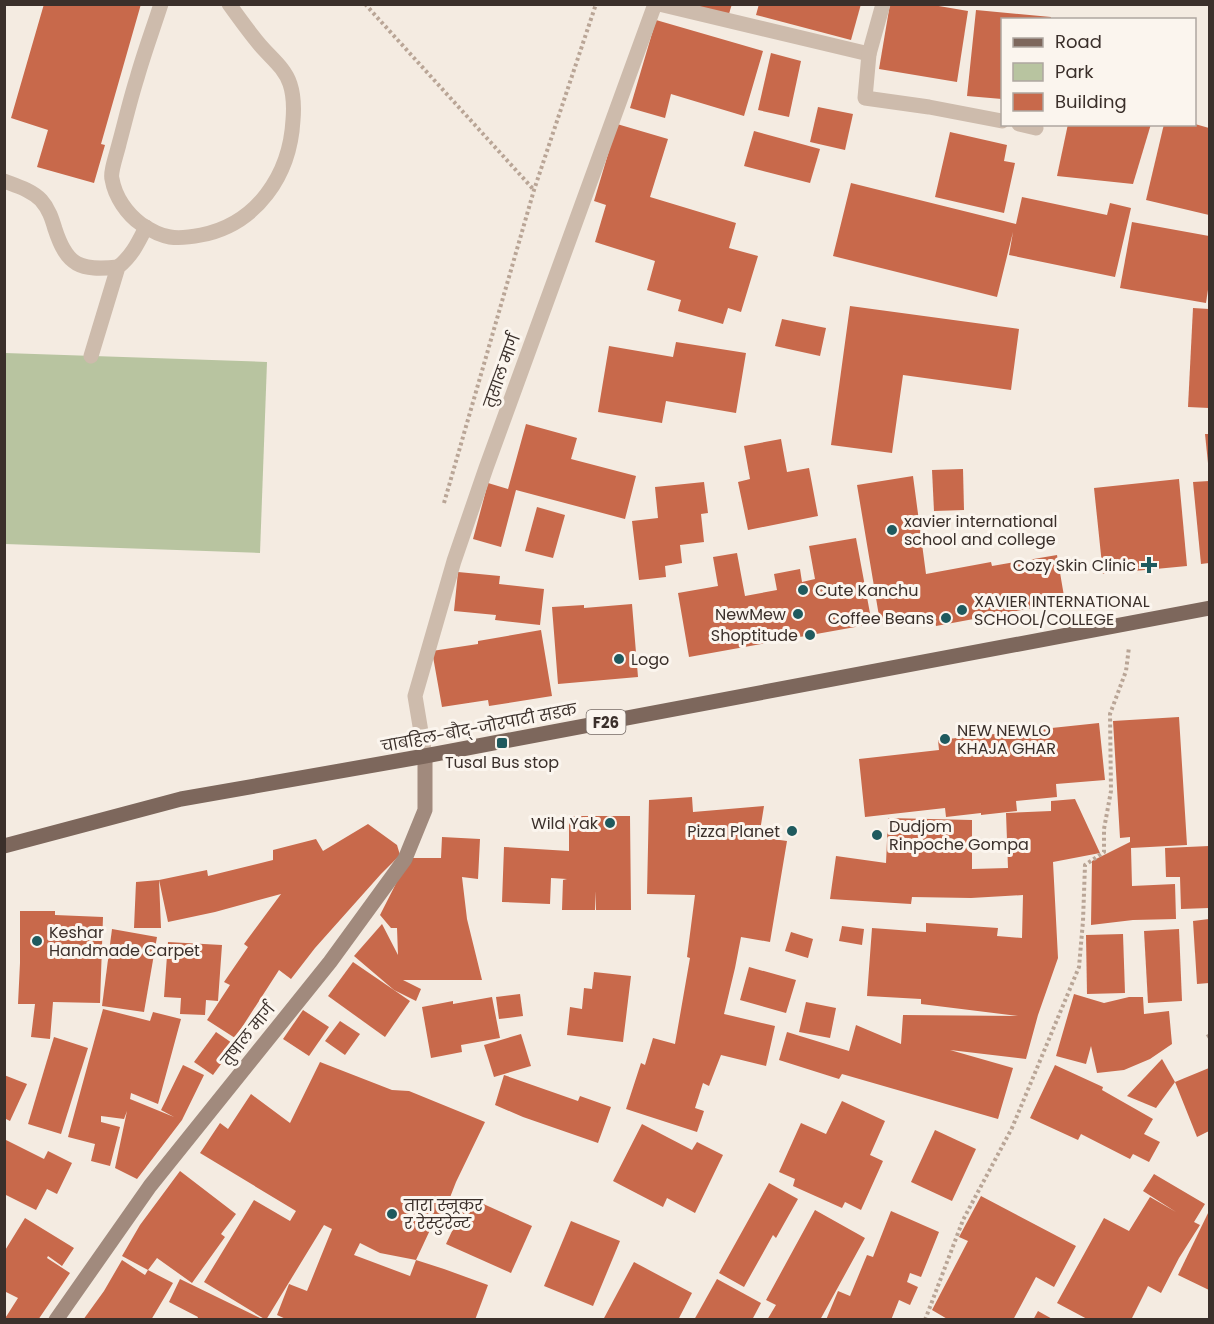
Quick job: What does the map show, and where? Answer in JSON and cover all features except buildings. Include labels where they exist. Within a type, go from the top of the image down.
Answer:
[{"type":"main road","name":"चाबहिल-बौद्-जोरपाटी सडक","points":[[4,846],[181,798],[425,756],[1209,608]]},
{"type":"street","points":[[161,4],[136,79],[111,177],[126,211],[146,227],[164,237],[189,238],[230,227],[263,200],[275,184],[286,160],[292,133],[294,103],[290,82],[230,4]]},
{"type":"street","points":[[657,4],[869,54]]},
{"type":"street","name":"तुसाल मार्ग","points":[[425,756],[415,696],[454,561],[657,4]]},
{"type":"street","points":[[883,4],[869,54],[866,98],[1001,121]]},
{"type":"street","points":[[1028,126],[1036,128]]},
{"type":"street","points":[[4,181],[32,193],[42,201],[50,213],[63,251],[72,261],[85,267],[100,269],[118,267],[134,251],[146,227]]},
{"type":"street","points":[[91,356],[118,267]]},
{"type":"street","name":"तुषाल मार्ग","points":[[56,1320],[150,1186],[330,962],[405,859],[425,810],[425,756]]},
{"type":"path","points":[[364,4],[534,190]]},
{"type":"path","points":[[443,506],[534,190],[596,4]]},
{"type":"path","points":[[925,1320],[963,1220],[1012,1128],[1079,967],[1084,865],[1104,852],[1104,829],[1111,792],[1110,714],[1126,671],[1133,622]]},
{"type":"green space","points":[[5,353],[267,362],[260,553],[5,544]]},
{"type":"place","name":"xavier international school and college","points":[[892,530]]},
{"type":"place","name":"Cozy Skin Clinic","points":[[1149,565]]},
{"type":"place","name":"Cute Kanchu","points":[[803,590]]},
{"type":"place","name":"XAVIER INTERNATIONAL SCHOOL/COLLEGE","points":[[962,610]]},
{"type":"place","name":"NewMew","points":[[798,614]]},
{"type":"place","name":"Coffee Beans","points":[[946,618]]},
{"type":"place","name":"Shoptitude","points":[[810,635]]},
{"type":"place","name":"Logo","points":[[619,659]]},
{"type":"place","name":"NEW NEWLO KHAJA GHAR","points":[[945,739]]},
{"type":"place","name":"Tusal Bus stop","points":[[502,743]]},
{"type":"place","name":"Wild Yak","points":[[610,823]]},
{"type":"place","name":"Pizza Planet","points":[[792,831]]},
{"type":"place","name":"Dudjom Rinpoche Gompa","points":[[877,835]]},
{"type":"place","name":"Keshar Handmade Carpet","points":[[37,941]]},
{"type":"place","name":"तारा स्नूकर र रेस्टुरेन्ट","points":[[392,1214]]}]
